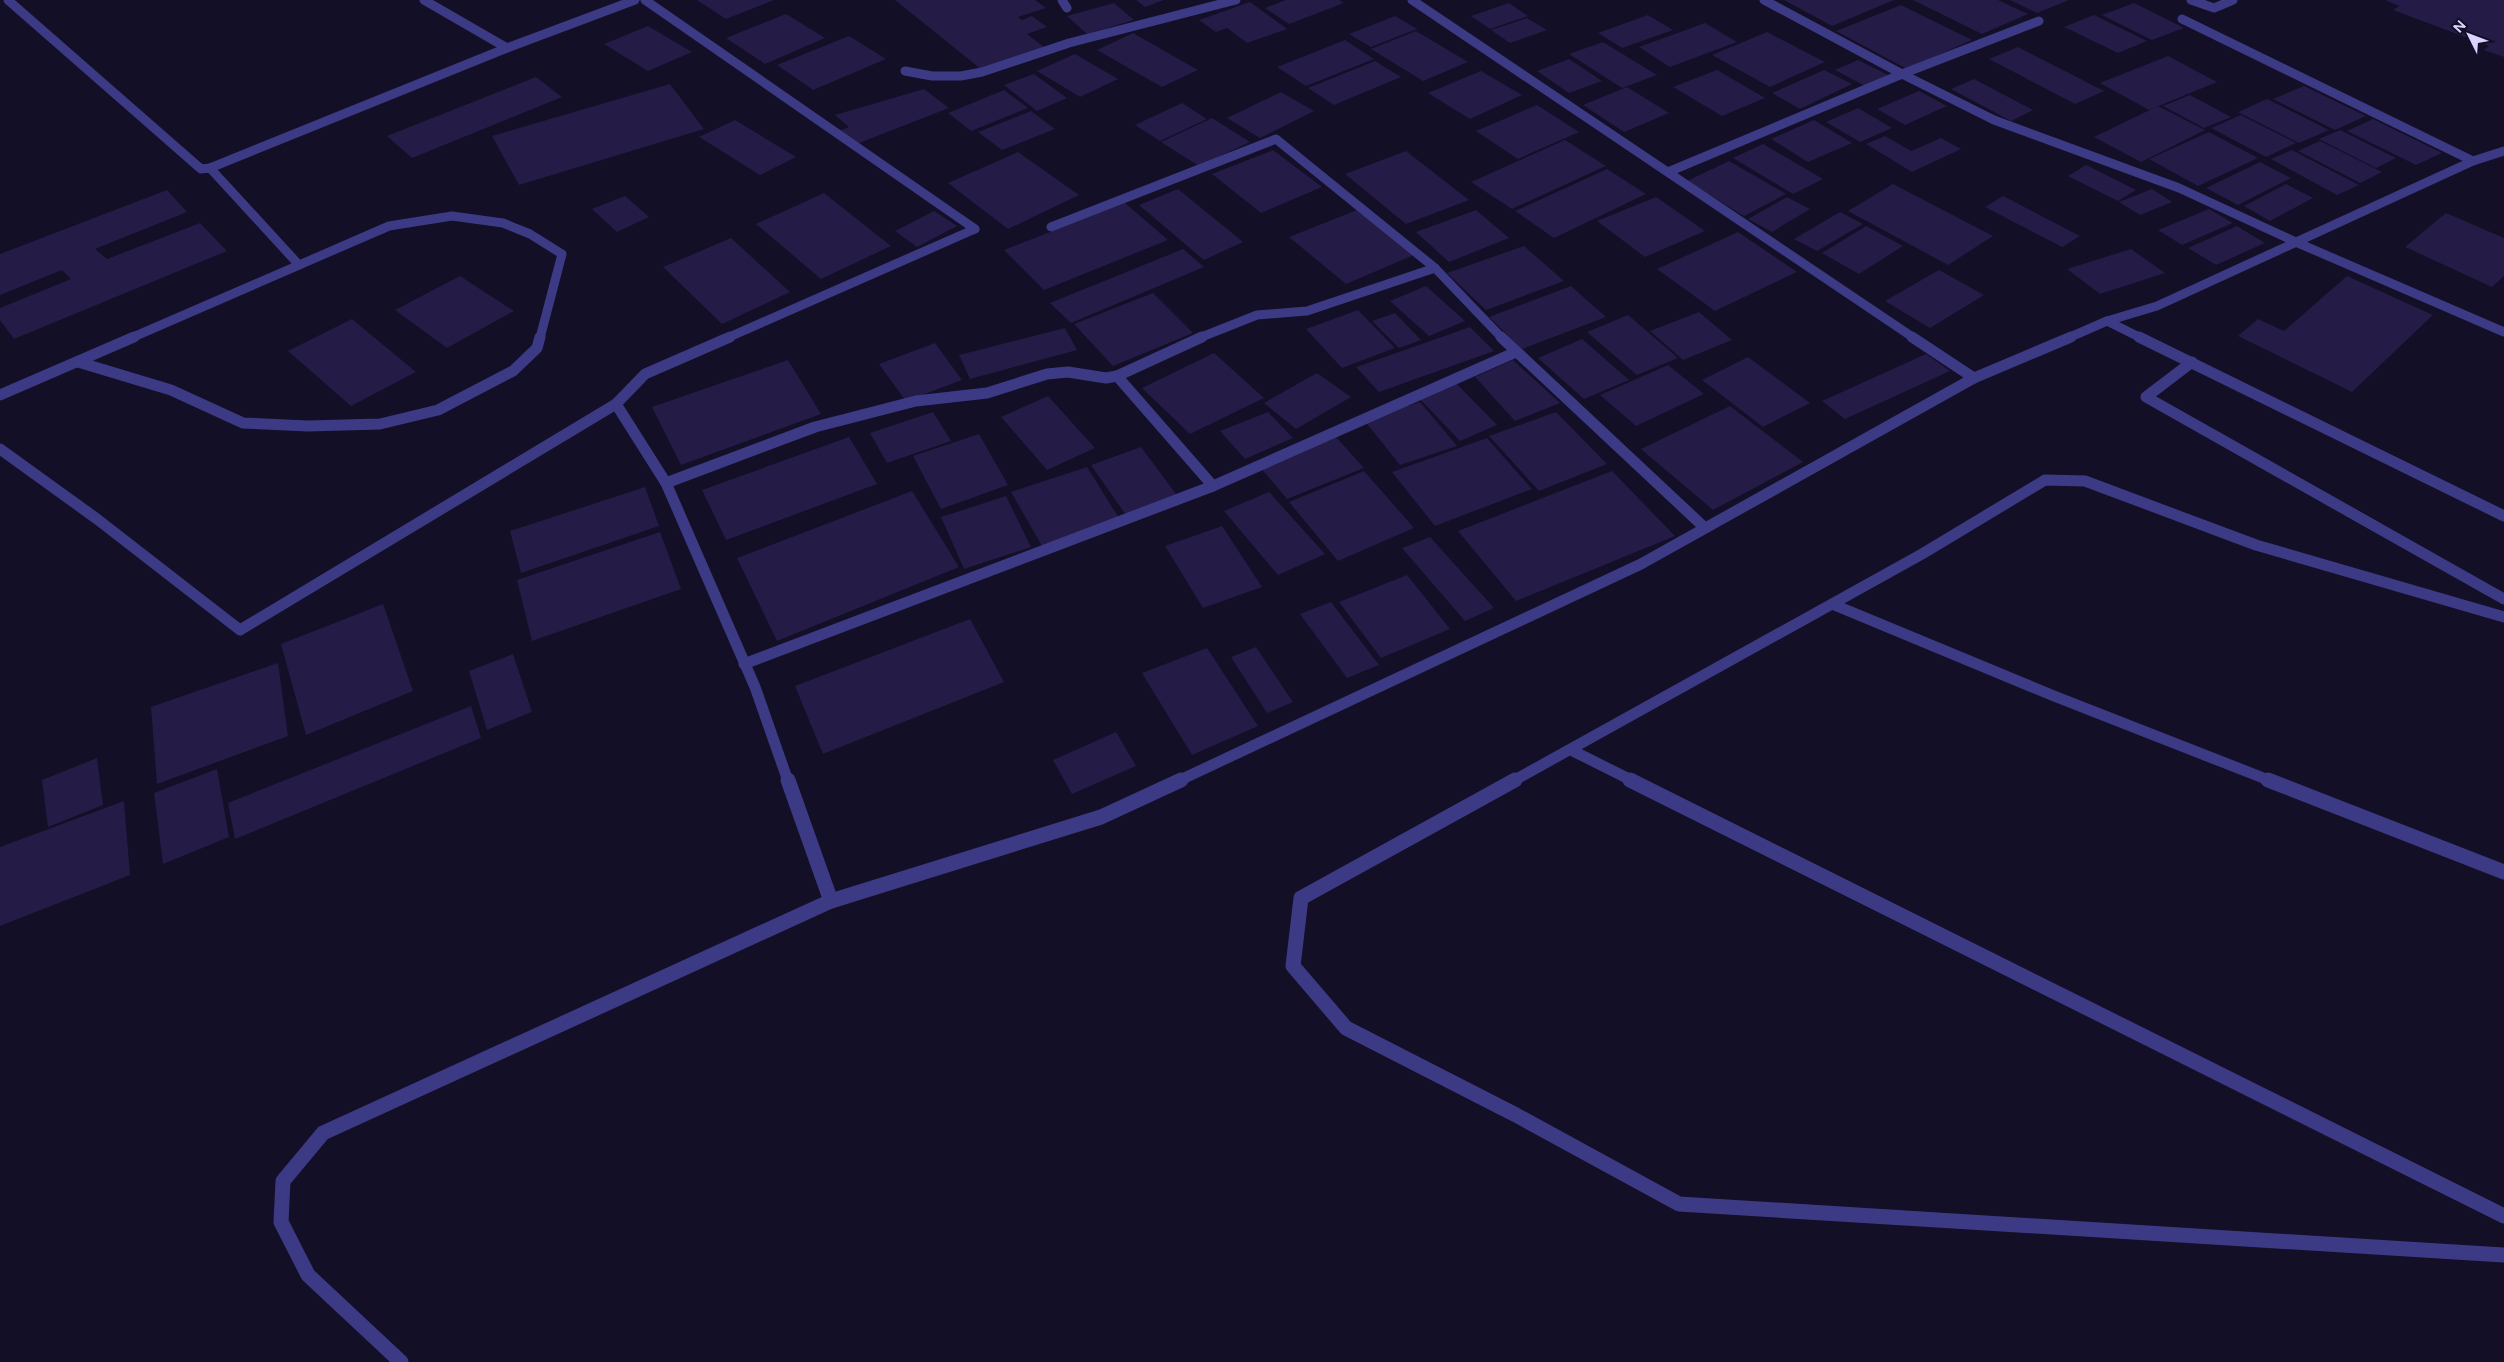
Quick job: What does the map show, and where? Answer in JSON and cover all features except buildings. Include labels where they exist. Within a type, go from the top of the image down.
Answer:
[{"type":"street","points":[[8,0],[200,169],[210,168],[507,48],[635,0]]},
{"type":"street","points":[[424,0],[507,48]]},
{"type":"street","points":[[0,449],[97,519],[240,630],[616,404],[645,374],[974,229],[645,0]]},
{"type":"street","points":[[1062,0],[1067,8]]},
{"type":"street","points":[[1196,0],[1206,8]]},
{"type":"street","points":[[906,71],[932,76],[961,76],[982,72],[1069,43],[1236,0]]},
{"type":"street","points":[[1412,0],[1974,378]]},
{"type":"street","points":[[1764,0],[1902,74],[1994,120],[2179,188],[2298,243],[2504,332]]},
{"type":"street","points":[[2191,0],[2214,8],[2233,0]]},
{"type":"street","points":[[2182,19],[2473,161]]},
{"type":"street","points":[[1668,172],[1902,74],[2039,21]]},
{"type":"street","points":[[1051,227],[1276,139],[1435,268],[1516,352],[1705,528]]},
{"type":"street","points":[[401,1362],[308,1274],[281,1222],[283,1181],[323,1133],[831,901],[1101,817],[1641,564],[1974,378],[2107,321],[2157,306],[2298,243],[2473,161],[2504,151]]},
{"type":"street","points":[[210,168],[299,264]]},
{"type":"street","points":[[0,395],[389,226],[452,216],[503,223],[530,234],[562,254],[537,348],[519,366],[513,371],[438,410],[380,424],[308,426],[243,423],[171,390],[78,362]]},
{"type":"street","points":[[666,483],[814,427],[916,401],[986,393],[1047,374],[1068,372],[1106,378],[1117,376],[1234,322],[1257,315],[1307,312],[1435,268]]},
{"type":"street","points":[[2107,321],[2504,516]]},
{"type":"street","points":[[744,664],[1213,486],[1516,352]]},
{"type":"street","points":[[2192,362],[2146,397],[2504,599]]},
{"type":"street","points":[[1117,376],[1213,486]]},
{"type":"street","points":[[616,404],[666,483],[755,687],[831,901]]},
{"type":"street","points":[[2504,617],[2256,545],[2085,481],[2045,480],[1922,554],[1301,898],[1293,966],[1346,1028],[1516,1115],[1679,1204],[2504,1255]]},
{"type":"street","points":[[1832,604],[2054,696],[2504,872]]},
{"type":"street","points":[[1571,750],[2504,1216]]}]
